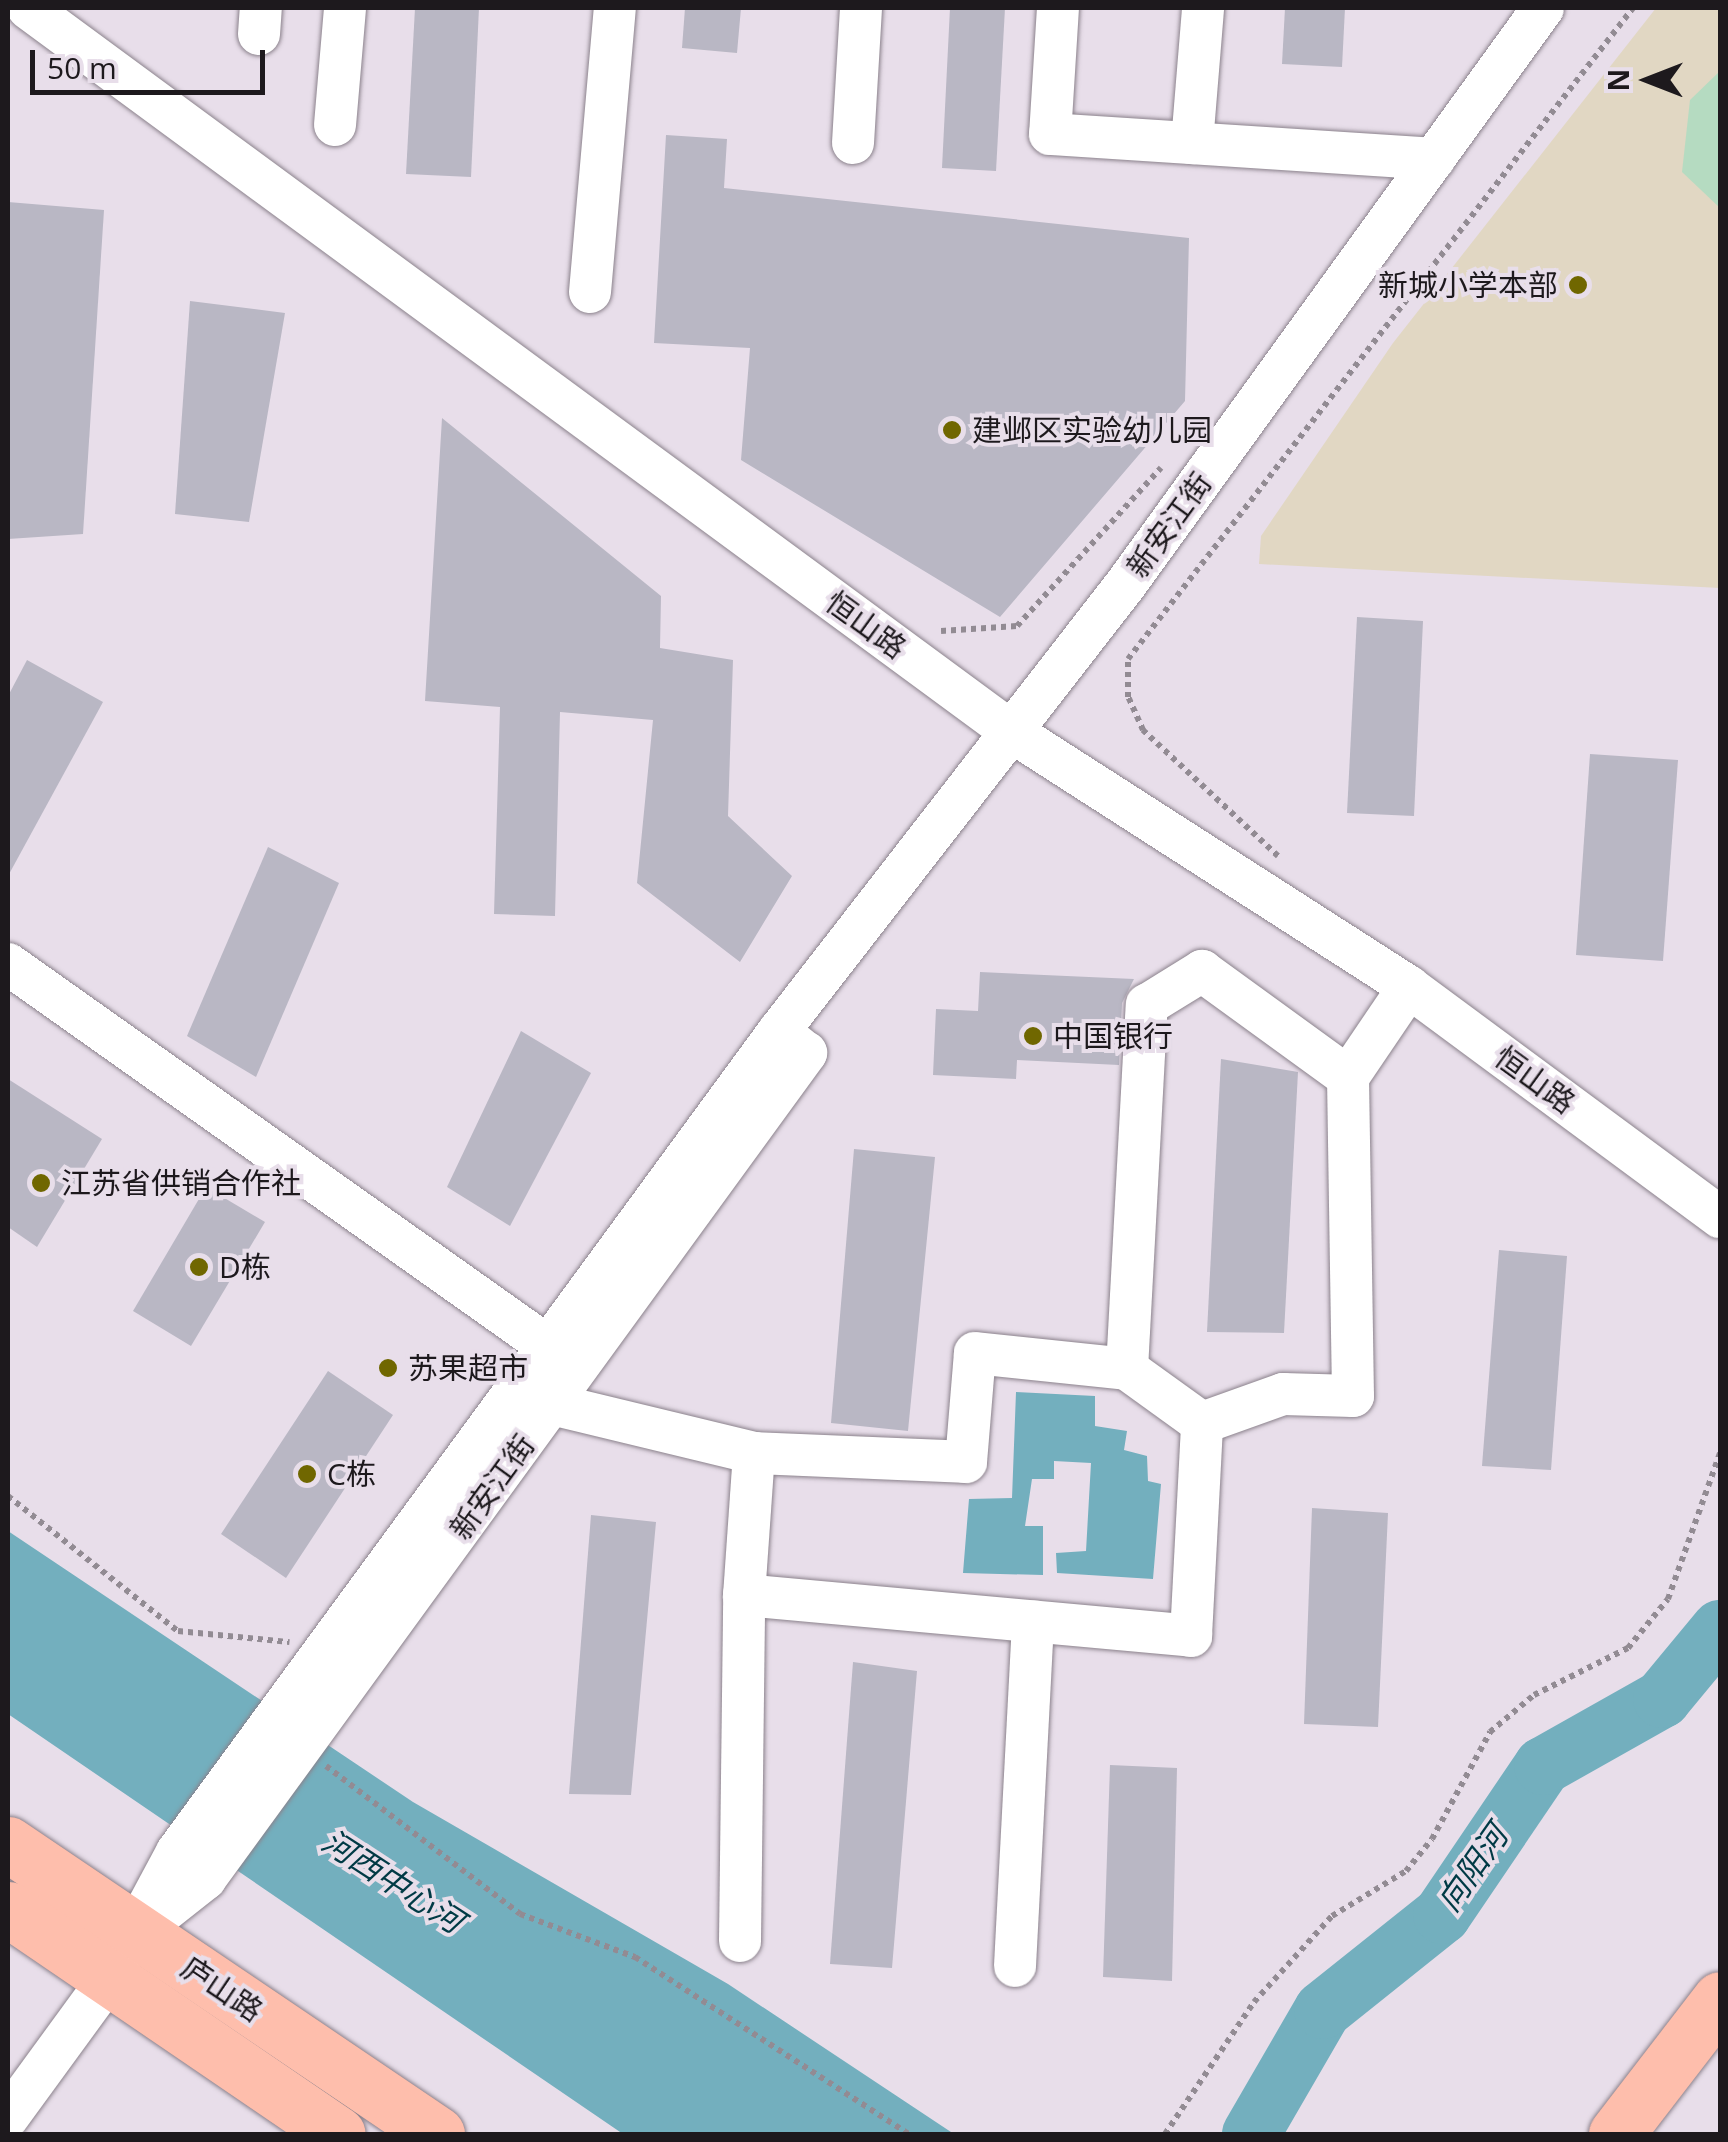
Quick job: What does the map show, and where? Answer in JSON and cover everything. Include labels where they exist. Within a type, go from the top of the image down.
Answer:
[{"type":"main road","name":"庐山路","points":[[8,1844],[124,1955],[338,2134]]},
{"type":"main road","name":"庐山路","points":[[8,1909],[124,1955],[437,2134]]},
{"type":"main road","points":[[1616,2134],[1720,1998]]},
{"type":"street","name":"恒山路","points":[[28,8],[1009,730],[1409,987],[1720,1217]]},
{"type":"street","points":[[335,125],[345,8]]},
{"type":"street","points":[[590,292],[615,8]]},
{"type":"street","points":[[853,143],[861,8]]},
{"type":"street","points":[[1058,8],[1050,134],[1434,159]]},
{"type":"street","points":[[1192,143],[1203,8]]},
{"type":"street","name":"新安江街","points":[[8,2117],[191,1866],[549,1346],[779,1031],[1009,730],[1543,8]]},
{"type":"street","points":[[8,964],[549,1346]]},
{"type":"street","points":[[1128,1369],[1147,1005],[1202,971],[1348,1076]]},
{"type":"street","points":[[1202,1423],[1284,1394],[1353,1396],[1348,1076],[1409,987]]},
{"type":"street","name":"新安江街","points":[[191,1866],[304,1746],[326,1672],[552,1404],[806,1053],[779,1031]]},
{"type":"street","points":[[552,1404],[754,1453],[966,1462],[974,1353],[1128,1369],[1202,1423]]},
{"type":"street","points":[[744,1594],[1191,1636],[1202,1423]]},
{"type":"street","points":[[740,1941],[744,1594],[754,1453]]},
{"type":"street","points":[[1016,1966],[1033,1621]]},
{"type":"path","points":[[1290,866],[1143,730],[1128,697],[1128,660],[1633,8]]},
{"type":"path","points":[[928,622],[976,635],[1017,626],[1166,462]]},
{"type":"path","points":[[1164,2134],[1254,2002],[1332,1916],[1406,1871],[1432,1839],[1490,1732],[1534,1695],[1628,1648],[1658,1612],[1720,1454]]},
{"type":"path","points":[[8,1496],[178,1631],[326,1672]]},
{"type":"path","points":[[304,1746],[520,1914],[635,1957],[909,2134]]},
{"type":"shaded area","name":"新城小学本部","points":[[1656,8],[1720,8],[1720,588],[1259,564],[1261,536],[1393,343]]},
{"type":"green space","points":[[1720,71],[1720,208],[1682,172],[1690,100]]},
{"type":"water","points":[[1016,1392],[1095,1396],[1095,1426],[1127,1431],[1124,1450],[1147,1456],[1148,1481],[1161,1484],[1153,1579],[1057,1573],[1056,1553],[1086,1551],[1091,1463],[1054,1461],[1054,1479],[1032,1479],[1025,1526],[1043,1526],[1043,1575],[963,1573],[969,1499],[1012,1498]]},
{"type":"water","name":"河西中心河","points":[[8,1531],[413,1802],[728,1984],[954,2134],[623,2134],[8,1714]]},
{"type":"building","points":[[415,8],[479,8],[471,177],[406,174]]},
{"type":"building","points":[[685,8],[741,8],[737,53],[682,48]]},
{"type":"building","points":[[950,8],[1005,8],[996,171],[942,168]]},
{"type":"building","points":[[1285,8],[1345,8],[1342,67],[1282,64]]},
{"type":"building","name":"建邺区实验幼儿园","points":[[666,135],[727,139],[724,188],[1189,238],[1185,401],[1000,617],[741,460],[750,348],[654,343]]},
{"type":"building","points":[[8,202],[104,210],[83,534],[8,539]]},
{"type":"building","points":[[190,301],[285,313],[249,522],[175,514]]},
{"type":"building","points":[[442,418],[661,596],[660,648],[733,660],[728,816],[792,876],[740,962],[637,883],[653,720],[560,712],[555,916],[494,914],[500,707],[425,701]]},
{"type":"building","points":[[1357,617],[1423,621],[1414,816],[1347,813]]},
{"type":"building","points":[[27,660],[103,702],[8,876],[8,696]]},
{"type":"building","points":[[1590,754],[1678,760],[1663,961],[1576,955]]},
{"type":"building","points":[[268,847],[339,883],[256,1077],[187,1036]]},
{"type":"building","name":"中国银行","points":[[980,972],[1134,979],[1122,1003],[1119,1065],[1017,1060],[1016,1079],[933,1075],[936,1009],[978,1011]]},
{"type":"building","points":[[521,1031],[591,1073],[510,1226],[447,1187]]},
{"type":"building","points":[[1221,1059],[1298,1072],[1284,1333],[1207,1332]]},
{"type":"building","name":"江苏省供销合作社","points":[[8,1079],[102,1139],[37,1247],[8,1227]]},
{"type":"building","points":[[854,1149],[935,1157],[908,1431],[831,1423]]},
{"type":"building","name":"D栋","points":[[206,1187],[265,1222],[191,1346],[133,1311]]},
{"type":"building","points":[[1499,1250],[1567,1256],[1551,1470],[1482,1466]]},
{"type":"building","name":"C栋","points":[[328,1371],[393,1415],[286,1578],[221,1534]]},
{"type":"building","points":[[1312,1508],[1388,1513],[1378,1727],[1304,1724]]},
{"type":"building","points":[[591,1515],[656,1522],[631,1795],[569,1794]]},
{"type":"building","points":[[853,1662],[917,1671],[892,1968],[830,1964]]},
{"type":"building","points":[[1110,1765],[1177,1768],[1172,1981],[1103,1977]]},
{"type":"waterway","name":"向阳河","points":[[1251,2134],[1323,2010],[1442,1915],[1543,1766],[1662,1699],[1720,1629]]},
{"type":"place","name":"新城小学本部","points":[[1578,285]]},
{"type":"place","name":"建邺区实验幼儿园","points":[[952,430]]},
{"type":"place","name":"中国银行","points":[[1033,1036]]},
{"type":"place","name":"江苏省供销合作社","points":[[41,1183]]},
{"type":"place","name":"D栋","points":[[199,1267]]},
{"type":"place","name":"苏果超市","points":[[388,1368]]},
{"type":"place","name":"C栋","points":[[307,1474]]}]
